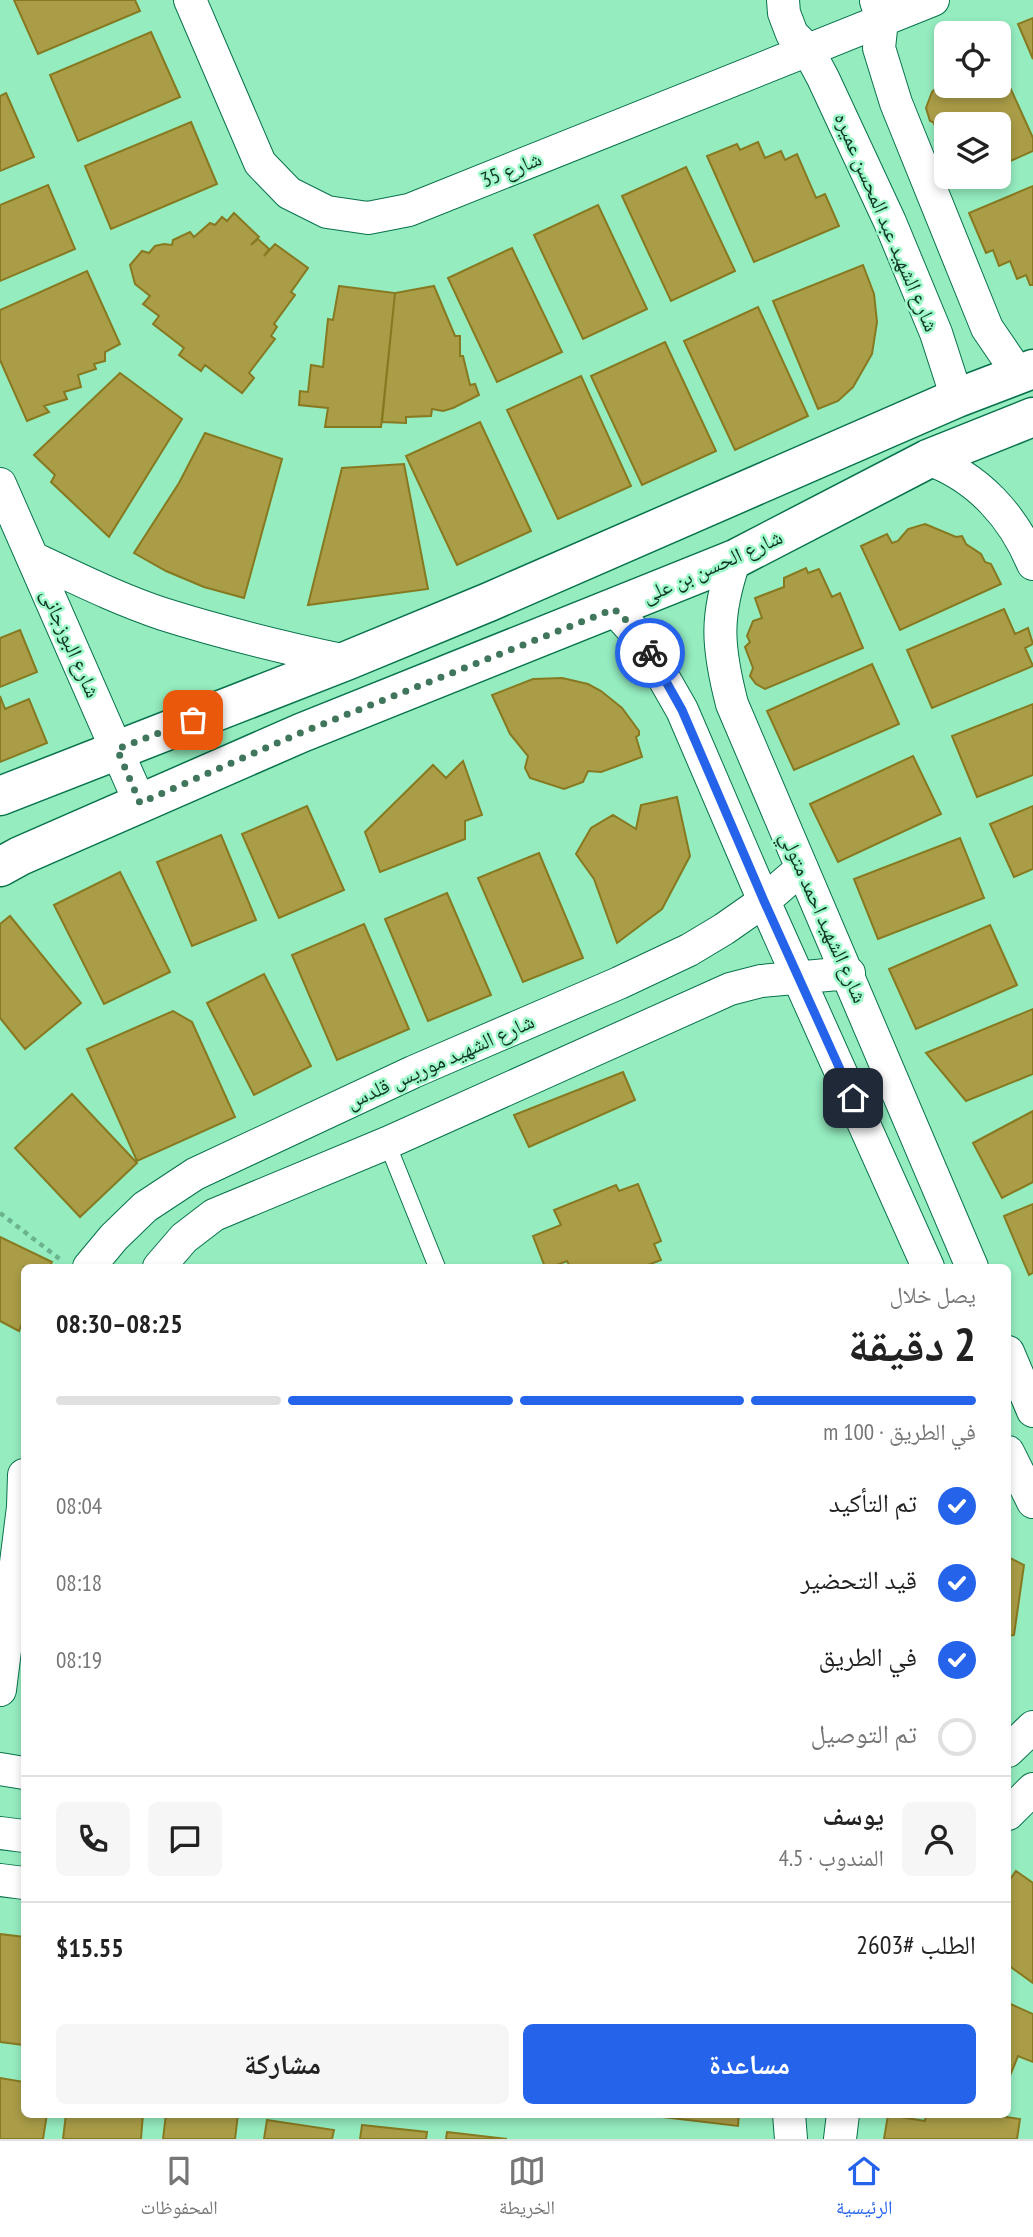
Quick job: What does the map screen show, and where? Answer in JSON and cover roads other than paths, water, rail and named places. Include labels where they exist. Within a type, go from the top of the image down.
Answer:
[{"type":"street","name":"شارع 35","points":[[190,0],[260,163],[289,193],[327,212],[368,218],[409,210],[808,50],[879,10],[933,0]]},
{"type":"street","name":"شارع الشهيد عبد المحسن عميره","points":[[783,0],[784,13],[792,34],[808,50],[851,133],[890,222],[936,333],[957,398]]},
{"type":"street","points":[[0,796],[346,661],[489,602],[957,398],[1026,372],[987,328],[911,141],[879,48],[879,10]]},
{"type":"street","name":"شارع الحسن بن على","points":[[0,867],[300,733],[735,559],[928,459],[1033,417]]},
{"type":"street","points":[[928,459],[977,485],[1007,515],[1033,564]]},
{"type":"street","name":"شارع البوزجانى","points":[[0,484],[140,803]]},
{"type":"street","points":[[33,558],[162,613],[295,650],[346,661]]},
{"type":"street","name":"شارع الشهيد احمد متولي","points":[[735,559],[723,591],[719,622],[719,647],[732,704],[849,973],[971,1264]]},
{"type":"street","points":[[614,609],[642,640],[682,710],[764,901],[927,1264]]},
{"type":"street","name":"شارع الشهيد موريس قلدس","points":[[92,1264],[145,1207],[195,1174],[412,1072],[689,950],[764,901],[802,868]]},
{"type":"street","points":[[162,1264],[184,1238],[214,1214],[387,1143],[730,989],[761,981],[849,973]]},
{"type":"street","points":[[195,1174],[214,1214]]},
{"type":"street","points":[[1011,1359],[1033,1411]]},
{"type":"street","points":[[1011,1458],[1033,1502]]},
{"type":"street","points":[[0,1690],[21,1523]]},
{"type":"street","points":[[1011,1748],[1033,1727]]},
{"type":"street","points":[[0,1769],[21,1772]]},
{"type":"street","points":[[1011,1811],[1033,1790]]},
{"type":"street","points":[[0,1833],[21,1836]]},
{"type":"street","points":[[0,1880],[21,1883]]},
{"type":"street","points":[[789,2118],[791,2139]]},
{"type":"street","points":[[840,2139],[843,2118]]},
{"type":"lane","points":[[387,1143],[436,1264]]}]
